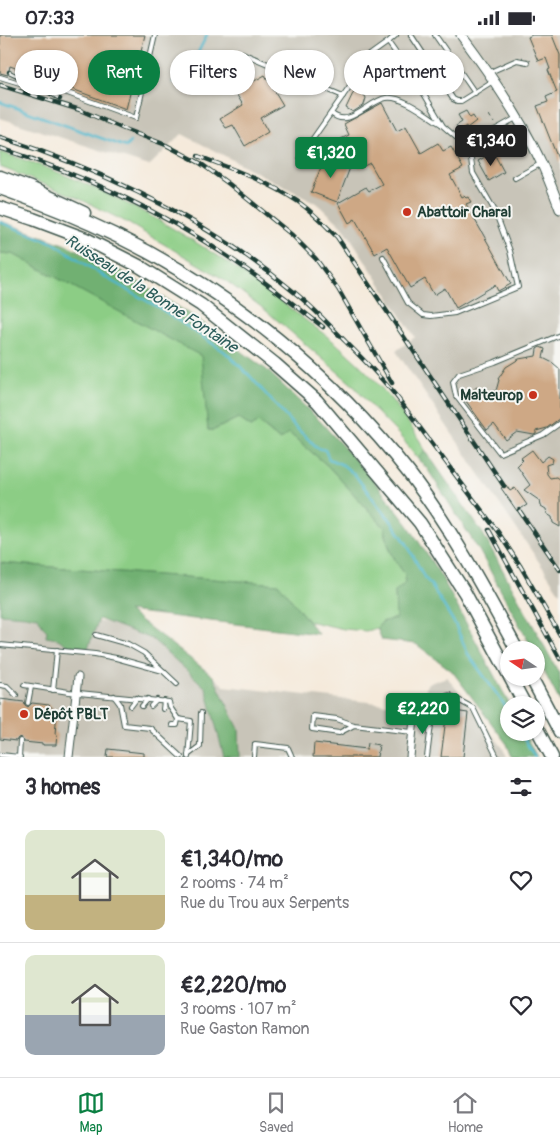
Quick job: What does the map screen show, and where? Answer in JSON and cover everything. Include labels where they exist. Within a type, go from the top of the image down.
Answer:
[{"type":"highway","points":[[0,177],[30,187],[69,205],[100,221],[119,237]]},
{"type":"highway","points":[[0,188],[68,213],[119,237],[174,267],[245,314],[299,358],[361,418],[408,473],[456,541],[512,641]]},
{"type":"highway","points":[[0,208],[86,239],[138,265],[201,305],[275,363],[317,401],[420,523],[465,593],[500,659]]},
{"type":"highway","points":[[536,686],[560,732]]},
{"type":"highway","points":[[543,741],[552,757]]},
{"type":"street","points":[[461,35],[517,118],[542,163],[560,209]]},
{"type":"street","points":[[69,757],[78,677]]},
{"type":"street","points":[[410,757],[415,712]]},
{"type":"lane","points":[[0,77],[23,84],[43,84],[136,118],[154,35]]},
{"type":"lane","points":[[300,157],[343,96],[366,57],[396,35]]},
{"type":"lane","points":[[411,35],[453,99],[457,101],[461,101],[474,93],[491,77],[517,61],[527,62]]},
{"type":"lane","points":[[435,35],[474,93]]},
{"type":"lane","points":[[388,42],[420,87],[443,126]]},
{"type":"lane","points":[[255,59],[343,96]]},
{"type":"lane","points":[[331,113],[335,117],[346,119],[386,98],[401,99],[443,126],[466,146],[471,159],[473,173],[495,211],[510,251],[518,287],[455,313],[423,315],[408,303],[383,257]]},
{"type":"lane","points":[[466,146],[517,118]]},
{"type":"lane","points":[[515,178],[542,163]]},
{"type":"lane","points":[[560,335],[495,362],[459,374],[454,382],[456,396],[500,453],[543,435],[560,423]]},
{"type":"lane","points":[[96,635],[128,644],[144,653],[178,684]]},
{"type":"lane","points":[[0,645],[116,658],[163,671]]},
{"type":"lane","points":[[53,691],[57,651]]},
{"type":"lane","points":[[0,685],[7,686],[16,695]]},
{"type":"lane","points":[[24,685],[53,691],[169,702],[177,717],[177,725],[172,725]]},
{"type":"lane","points":[[28,703],[31,687]]},
{"type":"lane","points":[[427,757],[434,700],[449,695],[473,708],[497,757]]},
{"type":"lane","points":[[114,696],[120,704],[124,725],[150,728],[181,757]]},
{"type":"lane","points":[[130,706],[137,698]]},
{"type":"lane","points":[[142,706],[148,699]]},
{"type":"lane","points":[[152,707],[157,700]]},
{"type":"lane","points":[[163,709],[164,701]]},
{"type":"lane","points":[[415,712],[432,716]]},
{"type":"lane","points":[[188,756],[200,746],[201,713]]},
{"type":"lane","points":[[354,725],[339,733],[312,729],[313,716],[337,719],[354,725],[412,732]]},
{"type":"lane","points":[[170,717],[190,721],[188,756]]},
{"type":"lane","points":[[0,755],[19,757],[20,741]]},
{"type":"lane","points":[[254,757],[255,744],[288,748],[292,757]]},
{"type":"shaded area","points":[[0,35],[560,35],[560,593],[396,351],[415,337],[344,228],[318,204],[182,134],[149,166],[0,118]]},
{"type":"shaded area","points":[[0,611],[17,611],[134,626],[213,676],[224,686],[422,708],[427,684],[447,677],[503,748],[507,757],[0,757]]},
{"type":"green space","points":[[0,152],[41,166],[119,200],[158,220],[231,265],[326,335],[361,366],[401,412],[425,450],[418,458],[353,385],[264,309],[225,280],[126,222],[76,197],[0,167]]},
{"type":"green space","points":[[0,221],[69,246],[123,272],[199,320],[267,370],[320,421],[374,481],[408,525],[441,576],[505,696],[500,696],[500,735],[452,671],[416,644],[382,640],[377,628],[382,622],[396,618],[395,592],[405,583],[405,574],[392,553],[387,541],[385,528],[328,466],[289,433],[280,440],[259,422],[251,427],[238,418],[214,430],[208,430],[201,356],[13,254],[0,253]]},
{"type":"green space","points":[[0,253],[13,254],[202,356],[208,430],[214,430],[238,418],[251,427],[258,422],[280,440],[289,433],[328,466],[385,528],[391,553],[405,574],[405,583],[395,592],[396,618],[382,622],[377,628],[366,631],[344,629],[308,621],[278,584],[0,563]]},
{"type":"green space","points":[[425,450],[482,532],[541,641],[528,641],[480,552],[428,470],[418,458]]},
{"type":"green space","points":[[0,563],[279,584],[318,634],[128,611],[213,676],[239,729],[240,757],[224,757],[206,688],[152,639],[99,619],[88,648],[68,646],[58,639],[46,637],[47,631],[38,617],[0,614]]},
{"type":"green space","points":[[545,648],[560,675],[560,702],[545,673]]},
{"type":"green space","points":[[505,741],[528,741],[537,757],[512,757]]},
{"type":"building","points":[[0,35],[145,35],[141,50],[88,50],[88,95],[78,91],[78,50],[15,50],[15,68],[10,66],[8,75],[0,73]]},
{"type":"building","points":[[532,35],[552,35],[560,55],[560,164],[537,106],[548,102],[546,97],[557,92],[548,70],[550,69],[546,58],[538,61],[528,37]]},
{"type":"building","points":[[265,75],[265,95],[277,95],[283,105],[260,118],[268,132],[245,146],[233,125],[226,128],[220,119],[243,105],[237,95],[255,95],[255,81]]},
{"type":"building","points":[[88,95],[130,95],[126,109]]},
{"type":"building","points":[[352,95],[365,96],[364,105],[353,112],[346,108]]},
{"type":"building","name":"Abattoir Charal","points":[[382,103],[397,131],[406,126],[421,153],[438,143],[443,151],[451,147],[463,168],[450,175],[462,197],[468,197],[471,202],[466,204],[511,284],[498,291],[495,285],[456,308],[445,288],[434,295],[425,279],[410,288],[387,247],[375,254],[355,219],[349,223],[338,203],[366,187],[369,191],[382,184],[370,163],[360,168],[354,157],[353,160],[341,139],[349,135],[344,124]]},
{"type":"building","points":[[466,111],[470,118],[473,116],[476,121],[459,131],[456,126],[462,122],[458,115]]},
{"type":"building","points":[[493,152],[504,172],[489,181],[478,161]]},
{"type":"building","points":[[326,155],[351,165],[337,202],[311,192]]},
{"type":"building","points":[[540,347],[545,349],[543,358],[560,369],[560,418],[547,428],[536,431],[534,435],[517,432],[506,440],[494,424],[487,430],[463,397],[477,387],[481,392],[496,391],[498,379],[506,367],[519,359],[536,356],[537,349]]},
{"type":"building","points":[[532,450],[541,462],[548,456],[553,459],[552,463],[546,465],[547,474],[550,478],[556,477],[560,480],[560,527],[553,523],[552,517],[541,506],[540,501],[524,490],[530,485],[517,466],[523,460],[521,458]]},
{"type":"building","points":[[506,485],[510,491],[515,488],[527,505],[517,511],[501,488]]},
{"type":"building","points":[[0,699],[24,702],[28,707],[32,703],[49,705],[57,712],[56,745],[24,742],[21,737],[16,741],[0,739]]},
{"type":"building","points":[[447,710],[468,713],[463,757],[441,757]]},
{"type":"building","points":[[314,743],[367,749],[368,743],[379,745],[377,757],[313,757]]},
{"type":"building","points":[[108,749],[144,753],[144,757],[107,757]]},
{"type":"waterway","points":[[199,50],[207,35]]},
{"type":"waterway","points":[[0,102],[126,147],[130,142]]},
{"type":"waterway","name":"Ruisseau de la Bonne Fontaine","points":[[0,222],[54,243],[108,279],[161,309],[225,352],[250,376],[293,425],[318,448],[325,450],[329,459],[343,465],[355,475],[407,544],[424,577],[455,624],[468,654],[500,698]]},
{"type":"waterway","name":"Ruisseau de la Bonne Fontaine","points":[[525,741],[535,757]]},
{"type":"railway","points":[[9,72],[60,99]]},
{"type":"railway","points":[[0,85],[80,110],[166,145],[200,163],[229,184],[292,235],[316,259],[338,289],[392,383]]},
{"type":"railway","points":[[0,137],[117,182],[191,221],[261,266],[308,304],[374,371],[400,401],[498,532],[521,567],[560,635]]},
{"type":"railway","points":[[0,148],[89,181],[146,208],[239,264],[323,327]]},
{"type":"railway","points":[[198,156],[274,187],[308,209],[337,237],[504,486]]},
{"type":"railway","points":[[519,510],[560,570]]},
{"type":"railway","points":[[489,530],[560,659]]},
{"type":"place","name":"Abattoir Charal","points":[[407,212]]},
{"type":"place","name":"Malteurop","points":[[533,395]]},
{"type":"place","name":"Dépôt PBLT","points":[[24,714]]}]
